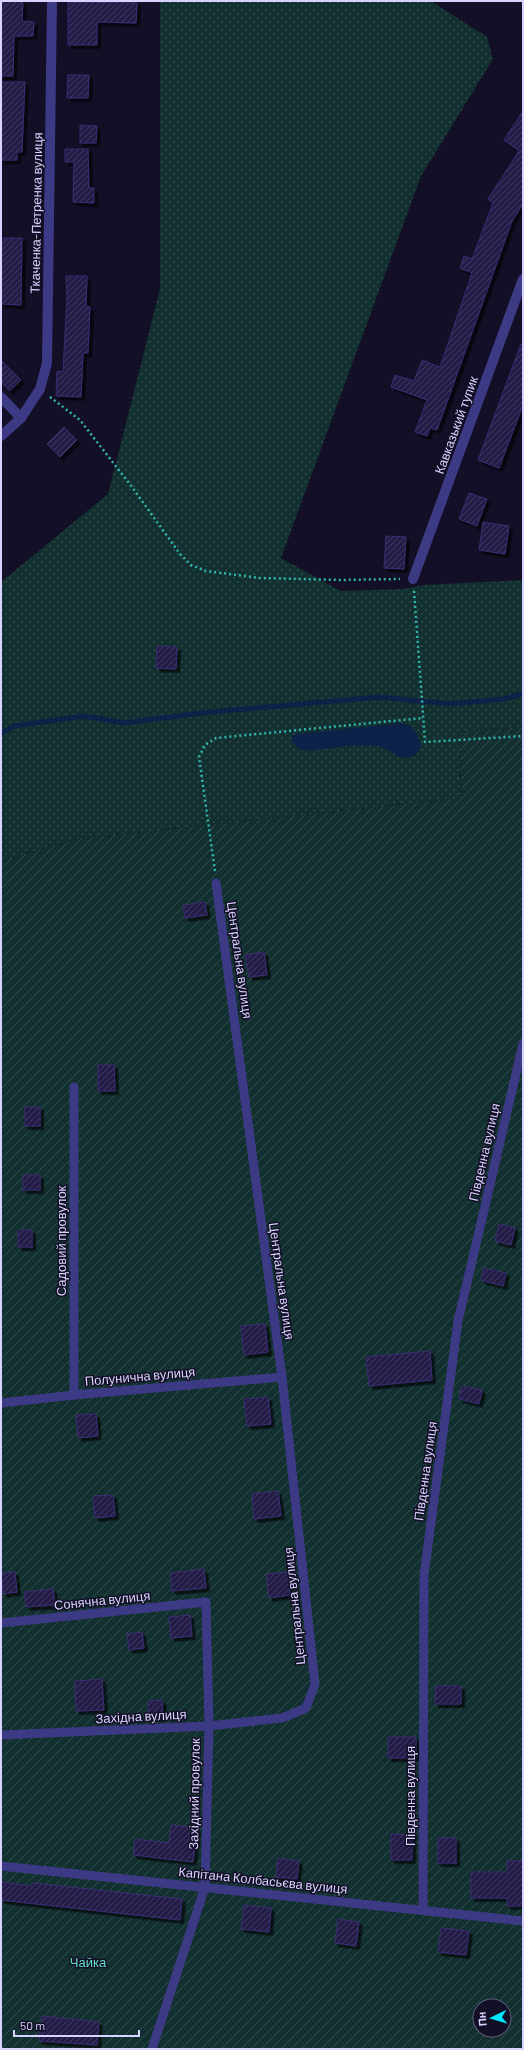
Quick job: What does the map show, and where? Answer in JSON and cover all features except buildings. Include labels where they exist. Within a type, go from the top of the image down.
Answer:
[{"type":"street","name":"Ткаченка-Петренка вулиця","points":[[1,436],[21,418],[40,389],[47,362],[52,1]]},
{"type":"street","name":"Кавказький тупик","points":[[413,579],[523,279]]},
{"type":"street","points":[[1,397],[21,418]]},
{"type":"lane","name":"Центральна вулиця","points":[[216,883],[282,1377],[315,1684]]},
{"type":"lane","name":"Південна вулиця","points":[[423,1910],[424,1575],[458,1321],[523,1044]]},
{"type":"lane","name":"Садовий провулок","points":[[74,1088],[74,1395]]},
{"type":"lane","name":"Полунична вулиця","points":[[1,1403],[74,1395],[282,1377]]},
{"type":"lane","name":"Сонячна вулиця","points":[[1,1623],[206,1602]]},
{"type":"lane","name":"Західний провулок","points":[[152,2049],[205,1887],[209,1726],[206,1602]]},
{"type":"lane","name":"Західна вулиця","points":[[1,1736],[209,1726],[282,1718],[306,1708],[315,1684]]},
{"type":"lane","name":"Капітана Колбасьєва вулиця","points":[[1,1866],[523,1921]]},
{"type":"path","points":[[40,389],[80,420],[132,486],[180,554],[191,565],[206,571],[260,578],[341,580],[413,579],[425,742],[523,736]]},
{"type":"path","points":[[216,883],[200,757],[204,745],[216,738],[423,718]]},
{"type":"green space","points":[[160,1],[431,1],[487,37],[493,59],[421,176],[281,558],[341,591],[403,589],[424,585],[523,580],[523,727],[458,732],[462,798],[76,839],[1,861],[1,582],[108,494],[160,289]]},
{"type":"green space","name":"Чайка","points":[[523,727],[523,2049],[1,2049],[1,861],[76,839],[462,798],[458,732]]},
{"type":"water","points":[[400,723],[409,726],[415,731],[421,746],[416,755],[408,758],[398,757],[389,750],[377,746],[346,746],[306,751],[299,749],[291,740],[293,735],[297,734]]},
{"type":"waterway","points":[[1,733],[14,726],[84,716],[125,723],[201,713],[379,697],[449,704],[504,699],[523,694]]}]
